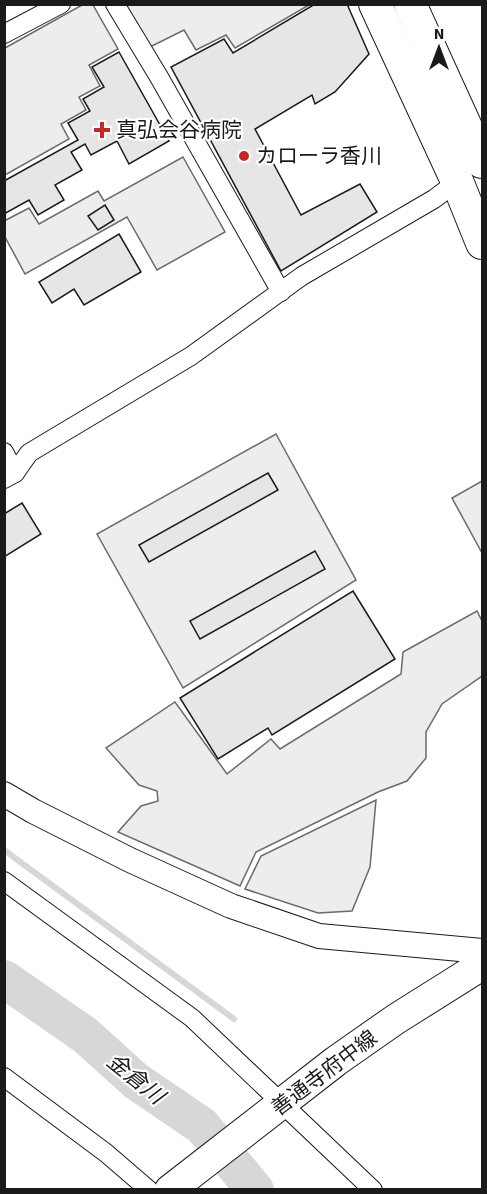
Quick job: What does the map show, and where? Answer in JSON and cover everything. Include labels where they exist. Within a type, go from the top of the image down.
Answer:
[{"type":"highway","points":[[375,4],[470,174],[483,243]]},
{"type":"highway","points":[[410,4],[483,162]]},
{"type":"main road","name":"善通寺府中線","points":[[164,1189],[336,1061],[483,965]]},
{"type":"street","points":[[4,34],[61,4]]},
{"type":"street","points":[[115,4],[281,292]]},
{"type":"street","points":[[10,476],[29,453],[191,356],[302,276],[434,199],[470,174]]},
{"type":"street","points":[[4,452],[10,476]]},
{"type":"street","points":[[4,794],[120,855],[231,906],[319,936],[483,951]]},
{"type":"street","points":[[4,882],[192,1018],[273,1110],[373,1190]]},
{"type":"street","points":[[4,1077],[106,1153],[164,1189]]},
{"type":"shaded area","points":[[82,5],[93,5],[118,49],[89,65],[100,86],[79,97],[86,110],[61,124],[69,139],[5,175],[5,48]]},
{"type":"shaded area","points":[[122,5],[309,5],[235,48],[226,35],[196,50],[184,30],[150,47]]},
{"type":"shaded area","points":[[183,157],[225,232],[157,270],[127,217],[25,274],[5,237],[4,218],[6,220],[29,208],[39,224],[98,191],[104,201]]},
{"type":"shaded area","points":[[276,434],[356,580],[183,688],[97,534]]},
{"type":"shaded area","points":[[482,481],[482,553],[452,498]]},
{"type":"shaded area","points":[[477,611],[482,621],[482,676],[442,704],[426,732],[426,758],[407,781],[378,792],[256,852],[240,886],[118,832],[141,806],[158,801],[157,791],[139,785],[106,748],[175,702],[227,774],[271,739],[280,749],[401,674],[403,652]]},
{"type":"shaded area","points":[[376,800],[370,867],[352,911],[318,913],[245,889],[261,856]]},
{"type":"building","name":"カローラ香川","points":[[315,4],[347,4],[369,54],[335,92],[315,104],[312,95],[255,129],[301,215],[360,184],[377,212],[281,271],[171,67],[224,39],[233,53]]},
{"type":"building","points":[[119,52],[169,141],[129,164],[117,141],[91,155],[85,144],[71,152],[82,170],[55,185],[64,200],[38,215],[29,200],[4,214],[4,181],[78,140],[68,123],[90,111],[83,99],[104,87],[92,67]]},
{"type":"building","points":[[105,205],[114,220],[98,230],[88,216]]},
{"type":"building","points":[[119,234],[141,272],[84,305],[74,289],[52,303],[39,282]]},
{"type":"building","points":[[268,473],[278,490],[149,562],[139,545]]},
{"type":"building","points":[[22,503],[41,534],[4,557],[4,514]]},
{"type":"building","points":[[315,551],[325,569],[200,639],[190,621]]},
{"type":"building","points":[[353,591],[395,659],[272,735],[268,728],[218,759],[180,698]]},
{"type":"waterway","points":[[4,850],[234,1019]]},
{"type":"waterway","name":"金倉川","points":[[4,979],[85,1035],[136,1081],[202,1126],[255,1190]]},
{"type":"place","name":"真弘会谷病院","points":[[102,130]]},
{"type":"place","name":"カローラ香川","points":[[244,156]]}]
